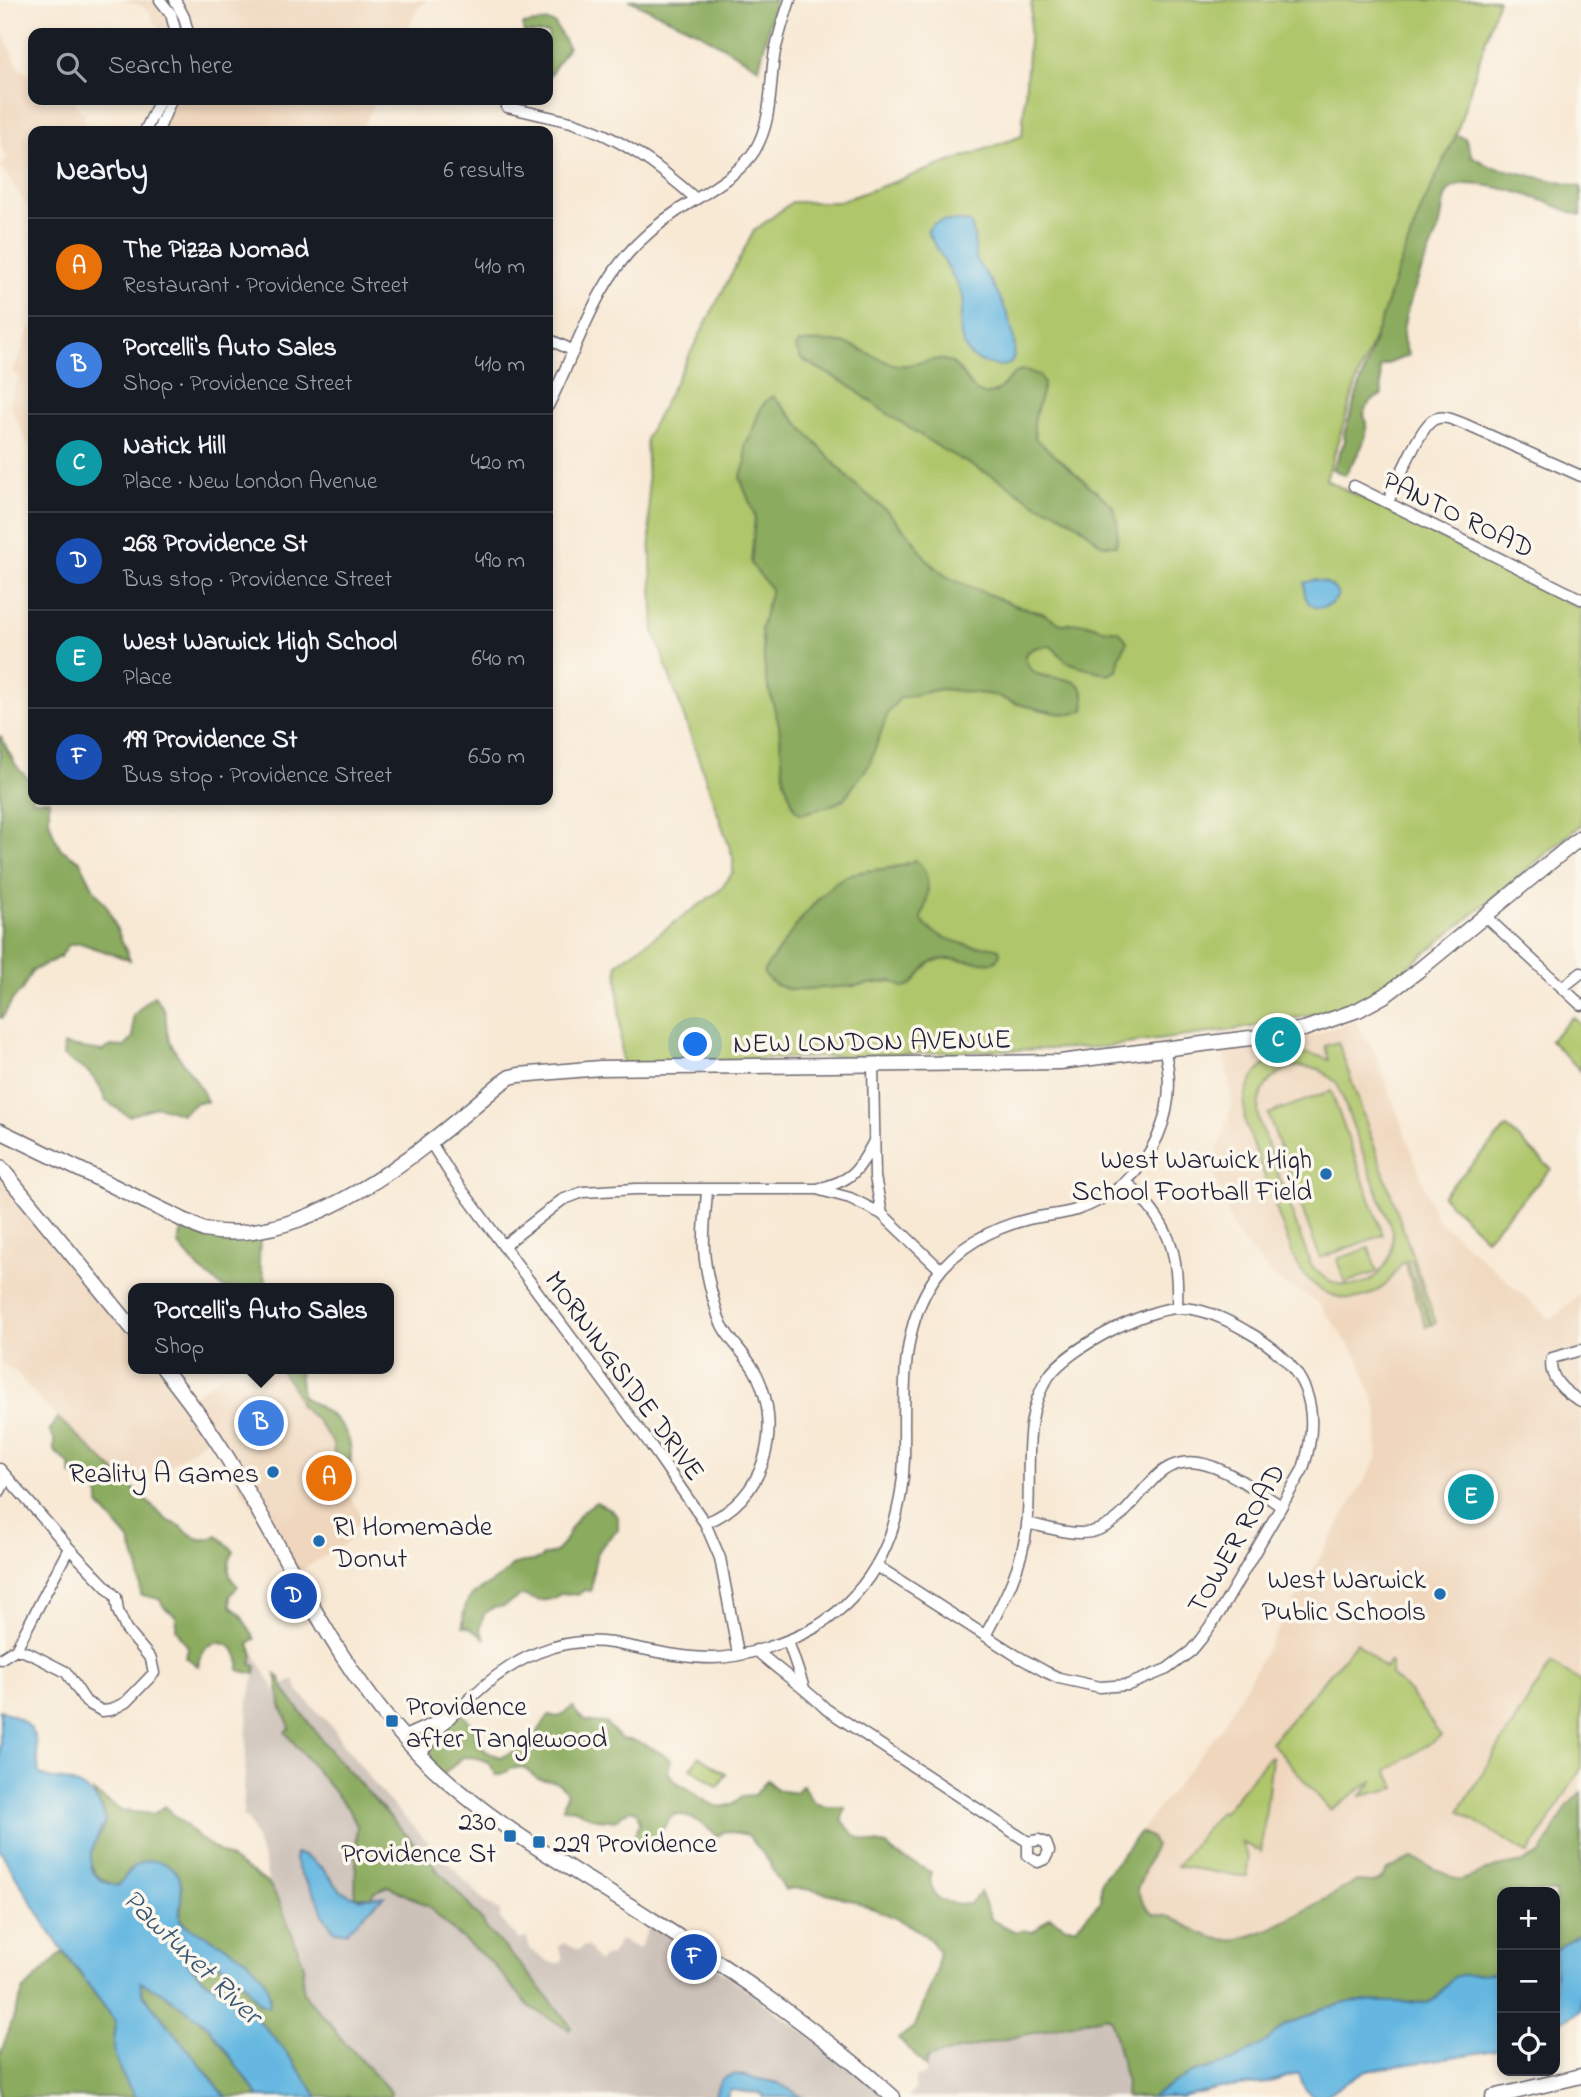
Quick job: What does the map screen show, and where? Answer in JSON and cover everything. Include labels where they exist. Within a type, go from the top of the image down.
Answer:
[{"type":"main road","name":"NEW LONDON AVENUE","points":[[0,1131],[189,1224],[219,1233],[273,1227],[324,1209],[372,1183],[431,1143],[500,1084],[510,1077],[520,1075],[600,1068],[1060,1062],[1266,1036],[1330,1021],[1387,994],[1581,837]]},
{"type":"main road","points":[[0,1167],[128,1323]]},
{"type":"main road","points":[[168,1374],[220,1446],[345,1661],[402,1737],[420,1756],[459,1792],[504,1826],[656,1922],[774,2004],[863,2070],[892,2097]]},
{"type":"main road","points":[[1493,2097],[1581,2076]]},
{"type":"street","points":[[160,0],[171,14],[176,28]]},
{"type":"street","points":[[175,0],[187,28]]},
{"type":"street","points":[[553,395],[600,297],[622,259],[652,230],[716,187],[745,163],[759,142],[769,109],[775,52],[790,0]]},
{"type":"street","points":[[147,126],[158,105]]},
{"type":"street","points":[[160,126],[169,105]]},
{"type":"street","points":[[507,107],[573,123],[608,136],[674,177],[695,199]]},
{"type":"street","points":[[553,341],[574,351]]},
{"type":"street","points":[[1388,502],[1427,425],[1439,418],[1449,418],[1464,424],[1581,477]]},
{"type":"street","name":"PANTO ROAD","points":[[1353,486],[1581,599]]},
{"type":"street","points":[[1485,916],[1581,1005]]},
{"type":"street","points":[[1562,988],[1581,973]]},
{"type":"street","points":[[420,1756],[431,1738],[455,1712],[492,1680],[514,1664],[554,1647],[580,1643],[609,1643],[700,1657],[723,1657],[788,1641],[830,1617],[861,1588],[877,1566],[891,1533],[901,1490],[905,1372],[919,1304],[941,1270],[975,1240],[992,1231],[1030,1219],[1088,1206],[1127,1182],[1149,1155],[1162,1128],[1169,1092],[1164,1049]]},
{"type":"street","points":[[873,1064],[875,1177],[882,1213]]},
{"type":"street","points":[[503,1246],[538,1217],[572,1195],[636,1189],[817,1189],[839,1184],[849,1178],[863,1162],[874,1141]]},
{"type":"street","name":"MORNINGSIDE DRIVE","points":[[431,1143],[450,1175],[650,1444],[705,1523],[720,1558],[738,1654]]},
{"type":"street","points":[[986,1634],[1012,1584],[1020,1561],[1027,1523],[1032,1420],[1042,1388],[1049,1376],[1059,1364],[1106,1334],[1133,1321],[1177,1308],[1177,1271],[1172,1242],[1162,1221],[1127,1182]]},
{"type":"street","points":[[817,1189],[850,1198],[882,1213],[941,1270]]},
{"type":"street","points":[[705,1523],[730,1511],[749,1490],[765,1459],[769,1440],[768,1409],[757,1374],[729,1336],[716,1312],[704,1251],[707,1190]]},
{"type":"street","name":"TOWER ROAD","points":[[877,1566],[1033,1665],[1073,1681],[1100,1687],[1128,1685],[1155,1676],[1191,1651],[1211,1626],[1303,1469],[1310,1446],[1309,1403],[1301,1381],[1289,1362],[1263,1340],[1220,1318],[1177,1308]]},
{"type":"street","points":[[1581,1350],[1552,1358],[1550,1365],[1563,1390],[1581,1401]]},
{"type":"street","points":[[1027,1523],[1071,1532],[1096,1530],[1129,1510],[1158,1474],[1167,1467],[1190,1462],[1210,1466],[1280,1505]]},
{"type":"street","points":[[0,1491],[4,1473]]},
{"type":"street","points":[[4,1473],[69,1548],[117,1597],[118,1611],[126,1629],[151,1660],[153,1676],[126,1702],[111,1710],[102,1710],[86,1702],[66,1672],[16,1649]]},
{"type":"street","points":[[0,1659],[16,1649],[69,1548]]},
{"type":"street","points":[[788,1641],[804,1688]]},
{"type":"street","points":[[756,1650],[826,1709],[1028,1842]]},
{"type":"street","points":[[402,1737],[455,1712]]},
{"type":"shaded area","points":[[121,0],[427,0],[418,7],[409,28],[159,28],[152,21],[150,12],[140,5]]},
{"type":"shaded area","points":[[0,26],[19,67],[28,74],[28,105],[76,105],[85,113],[87,126],[28,126],[28,208],[1,167],[7,158],[0,145]]},
{"type":"shaded area","points":[[169,105],[373,105],[363,126],[158,126]]},
{"type":"shaded area","points":[[28,335],[28,444],[9,403],[19,376],[12,372]]},
{"type":"shaded area","name":"West Warwick Public Schools","points":[[1355,1021],[1375,1052],[1436,1218],[1551,1320],[1581,1293],[1581,1942],[1560,1954],[1560,1887],[1497,1887],[1497,1977],[1189,2028],[1101,1881],[1220,1730],[1377,1459],[1378,1411],[1358,1357],[1318,1302],[1273,1277],[1234,1231],[1212,1169],[1232,1104],[1224,1052],[1313,1035]]},
{"type":"shaded area","points":[[0,1168],[128,1324],[128,1374],[168,1374],[188,1399],[224,1374],[284,1374],[294,1389],[300,1406],[317,1420],[333,1444],[335,1464],[328,1464],[364,1520],[349,1530],[354,1538],[294,1575],[210,1437],[166,1468],[129,1484],[54,1415],[14,1371],[0,1360]]},
{"type":"shaded area","points":[[249,1644],[280,1699],[290,1729],[350,1811],[357,1827],[355,1897],[341,1891],[322,1868],[299,1871],[318,1900],[324,1918],[382,1896],[371,1897],[374,1892],[389,1886],[429,1907],[493,1964],[529,2006],[551,1999],[498,1939],[485,1929],[483,1922],[445,1877],[332,1753],[284,1691],[284,1685],[294,1679],[299,1692],[335,1730],[384,1796],[487,1903],[500,1912],[500,1918],[519,1940],[527,1937],[529,1949],[548,1962],[556,1964],[562,1962],[558,1947],[563,1943],[579,1950],[584,1946],[589,1947],[598,1962],[604,1956],[611,1955],[620,1940],[639,1949],[652,1921],[892,2097],[803,2097],[778,2083],[735,2074],[718,2082],[715,2097],[390,2097],[391,2092],[309,2003],[301,1976],[304,1965],[280,1903],[269,1884],[264,1861],[249,1821],[243,1816],[248,1702],[256,1667],[251,1664],[253,1654]]},
{"type":"shaded area","points":[[1106,2016],[1111,2020],[1126,2080],[1125,2097],[908,2097],[915,2089],[915,2078],[926,2074],[926,2060],[929,2057]]},
{"type":"green space","points":[[629,0],[775,0],[759,68],[698,32]]},
{"type":"green space","points":[[1032,0],[1498,0],[1456,135],[1358,378],[1326,480],[1581,609],[1581,825],[1389,983],[1352,1004],[1321,1013],[1240,1029],[1103,1047],[622,1064],[617,964],[720,890],[733,872],[733,857],[654,631],[646,438],[754,231],[792,202],[838,202],[1022,136]]},
{"type":"green space","points":[[548,21],[555,24],[568,47],[553,70],[553,28],[523,28],[523,25]]},
{"type":"green space","points":[[1456,135],[1465,138],[1472,156],[1489,166],[1581,187],[1581,215],[1496,187],[1471,184],[1460,185],[1448,191],[1439,228],[1407,311],[1403,335],[1409,355],[1380,367],[1382,395],[1370,401],[1364,414],[1365,439],[1345,475],[1332,469],[1345,441],[1344,434],[1393,283],[1422,207]]},
{"type":"green space","points":[[800,342],[847,344],[886,362],[903,366],[943,360],[960,370],[974,388],[985,394],[996,391],[1019,371],[1027,370],[1040,376],[1044,384],[1035,419],[1036,439],[1112,505],[1117,525],[1116,545],[1102,545],[1080,526],[943,450],[847,384],[801,359],[795,346]]},
{"type":"green space","points":[[773,396],[851,481],[887,511],[912,538],[928,561],[947,577],[1014,605],[1042,613],[1061,624],[1084,623],[1119,631],[1127,641],[1117,671],[1109,675],[1067,662],[1051,646],[1031,650],[1025,655],[1029,667],[1037,674],[1070,680],[1078,685],[1084,694],[1084,710],[1073,714],[1055,713],[993,695],[941,689],[900,698],[888,713],[869,765],[843,800],[801,814],[795,809],[784,780],[779,725],[766,679],[761,629],[771,589],[751,564],[755,516],[740,478],[746,461],[745,445],[763,405]]},
{"type":"green space","points":[[0,735],[17,767],[28,779],[28,805],[49,805],[49,820],[54,836],[61,849],[80,861],[94,889],[108,908],[130,960],[80,943],[69,945],[60,957],[32,971],[22,990],[0,1018]]},
{"type":"green space","points":[[915,860],[921,865],[927,879],[926,903],[921,918],[924,924],[935,933],[957,942],[999,949],[1000,954],[995,962],[955,959],[932,962],[913,983],[904,988],[892,981],[794,990],[769,980],[763,972],[815,902],[840,880],[851,874],[899,866]]},
{"type":"green space","points":[[154,996],[164,1009],[168,1034],[174,1049],[199,1085],[207,1102],[197,1102],[182,1114],[158,1106],[129,1116],[106,1101],[98,1083],[88,1072],[63,1056],[64,1045],[102,1051],[111,1046],[125,1047],[133,1037],[133,1016]]},
{"type":"green space","points":[[1573,1017],[1581,1025],[1581,1071],[1550,1040]]},
{"type":"green space","points":[[1338,1042],[1436,1323],[1432,1325],[1411,1260],[1407,1261],[1430,1325],[1426,1327],[1404,1261],[1384,1286],[1358,1298],[1345,1298],[1333,1295],[1310,1281],[1294,1258],[1245,1122],[1244,1104],[1248,1087],[1256,1074],[1267,1064],[1280,1057],[1295,1054],[1329,1060],[1325,1046]],"holes":[[[1298,1066],[1319,1069],[1337,1083],[1392,1231],[1391,1249],[1386,1264],[1377,1275],[1364,1283],[1336,1283],[1322,1276],[1310,1263],[1259,1121],[1259,1101],[1272,1078]]]},
{"type":"green space","name":"West Warwick High School Football Field","points":[[1331,1091],[1383,1235],[1320,1258],[1268,1114]]},
{"type":"green space","points":[[1507,1127],[1551,1169],[1486,1238],[1442,1196]]},
{"type":"green space","points":[[184,1224],[242,1237],[260,1237],[259,1261],[266,1283],[217,1283],[200,1270],[178,1244]]},
{"type":"green space","points":[[1369,1248],[1377,1272],[1345,1283],[1337,1259]]},
{"type":"green space","points":[[284,1374],[300,1374],[302,1397],[335,1419],[348,1437],[350,1461],[347,1475],[341,1478],[340,1482],[327,1463],[335,1464],[333,1444],[317,1420],[300,1406],[294,1389]]},
{"type":"green space","points":[[58,1418],[168,1521],[197,1538],[209,1539],[217,1535],[234,1551],[229,1570],[231,1578],[238,1586],[230,1596],[231,1606],[240,1614],[255,1639],[249,1644],[253,1654],[251,1664],[256,1666],[255,1674],[238,1670],[236,1653],[224,1644],[216,1643],[208,1647],[198,1666],[186,1657],[188,1647],[176,1629],[177,1617],[164,1607],[160,1599],[141,1595],[139,1571],[130,1541],[99,1505],[96,1488],[83,1477],[71,1475],[70,1465],[54,1451],[54,1438],[49,1431]]},
{"type":"green space","points":[[596,1502],[610,1509],[618,1517],[618,1530],[599,1550],[591,1591],[584,1590],[578,1595],[562,1593],[552,1599],[540,1601],[522,1595],[504,1606],[493,1608],[484,1614],[480,1629],[485,1639],[463,1626],[466,1605],[475,1593],[513,1565],[537,1560],[556,1551],[561,1547],[574,1522]]},
{"type":"green space","points":[[1357,1642],[1385,1669],[1391,1662],[1391,1675],[1409,1692],[1441,1736],[1387,1771],[1396,1788],[1361,1796],[1374,1780],[1330,1810],[1271,1742]]},
{"type":"green space","points":[[1551,1663],[1581,1682],[1581,1769],[1528,1854],[1459,1811]]},
{"type":"green space","points":[[276,1675],[332,1753],[541,1988],[571,2027],[569,2030],[529,2006],[493,1964],[429,1907],[389,1886],[374,1892],[371,1897],[355,1897],[357,1826],[350,1811],[285,1732],[290,1728],[280,1702]]},
{"type":"green space","points":[[573,1707],[582,1718],[606,1723],[621,1739],[641,1743],[653,1749],[671,1760],[668,1771],[674,1781],[716,1806],[733,1804],[742,1796],[755,1795],[767,1780],[776,1789],[786,1792],[795,1792],[803,1785],[815,1802],[828,1807],[845,1808],[842,1819],[856,1836],[887,1845],[893,1853],[931,1872],[932,1890],[940,1899],[970,1904],[980,1892],[992,1920],[1016,1932],[1033,1932],[1050,1917],[1066,1927],[1076,1927],[1101,1901],[1101,1881],[1140,1832],[1151,1837],[1155,1845],[1137,1889],[1149,1910],[1171,1917],[1206,1935],[1234,1939],[1251,1936],[1290,1919],[1357,1881],[1379,1881],[1387,1870],[1412,1858],[1460,1881],[1496,1867],[1524,1862],[1541,1853],[1568,1805],[1581,1792],[1581,1933],[1560,1947],[1560,1887],[1497,1887],[1497,1973],[1452,1978],[1436,2000],[1427,2003],[1355,2001],[1321,2009],[1284,2025],[1270,2039],[1233,2061],[1192,2073],[1151,2097],[1125,2097],[1126,2080],[1111,2020],[1106,2016],[929,2057],[926,2060],[926,2068],[898,2039],[915,2026],[936,1973],[939,1951],[917,1930],[881,1912],[837,1896],[816,1891],[785,1890],[770,1863],[748,1835],[726,1831],[716,1836],[697,1821],[675,1814],[664,1827],[653,1853],[632,1843],[640,1822],[636,1811],[630,1809],[614,1821],[596,1819],[577,1810],[563,1809],[567,1793],[563,1788],[556,1782],[535,1777],[523,1767],[496,1775],[487,1762],[474,1757],[463,1757],[441,1777],[423,1760],[459,1710],[473,1726],[478,1744],[487,1752],[501,1757],[530,1741],[549,1715],[558,1717]]},
{"type":"green space","points":[[699,1756],[726,1774],[718,1787],[691,1768]]},
{"type":"green space","points":[[1269,1757],[1272,1758],[1261,1852],[1241,1842],[1248,1858],[1247,1877],[1177,1866],[1220,1811],[1223,1813]]},
{"type":"green space","points":[[93,1792],[123,1811],[154,1814],[164,1806],[202,1840],[269,1884],[280,1903],[304,1965],[303,1989],[307,1997],[336,2033],[391,2092],[390,2097],[318,2097],[261,2024],[184,1959],[185,1953],[191,1952],[215,1962],[236,1976],[259,2004],[269,2007],[270,1996],[180,1920],[182,1885],[130,1870],[118,1886],[97,1875],[91,1864],[90,1851],[103,1829],[105,1818]]},
{"type":"green space","points":[[63,1952],[115,2021],[115,2049],[122,2071],[136,2097],[0,2097],[0,2055],[23,1991]]},
{"type":"green space","points":[[140,1982],[164,1993],[209,2027],[259,2097],[226,2097],[142,1993]]},
{"type":"water","points":[[942,221],[970,223],[977,260],[999,295],[1012,328],[1013,359],[1006,365],[979,361],[970,355],[964,346],[960,325],[963,298],[927,231],[933,224]]},
{"type":"water","points":[[1314,580],[1328,584],[1336,591],[1338,595],[1331,604],[1316,607],[1308,601],[1304,583]]},
{"type":"water","points":[[0,1710],[23,1721],[33,1733],[39,1773],[81,1787],[92,1795],[101,1807],[105,1821],[90,1860],[96,1876],[118,1886],[132,1869],[142,1862],[155,1861],[174,1869],[181,1886],[180,1920],[227,1947],[253,1966],[263,1978],[268,1991],[269,2007],[258,2001],[246,1985],[226,1968],[200,1954],[185,1953],[184,1959],[261,2024],[318,2097],[259,2097],[209,2027],[164,1993],[140,1982],[142,1993],[226,2097],[136,2097],[124,2079],[114,2051],[115,2021],[51,1934],[0,1850]]},
{"type":"water","points":[[296,1853],[309,1858],[322,1868],[341,1891],[359,1899],[384,1896],[346,1932],[335,1931],[324,1917],[318,1900],[299,1871],[295,1860]]},
{"type":"water","points":[[1581,1933],[1581,2010],[1560,2023],[1560,1950],[1560,1947]]},
{"type":"water","points":[[1497,1972],[1497,2050],[1366,2071],[1322,2097],[1308,2093],[1299,2073],[1267,2083],[1220,2088],[1181,2097],[1151,2097],[1192,2073],[1233,2061],[1270,2039],[1284,2025],[1321,2009],[1355,2001],[1427,2003],[1441,1993],[1451,1979],[1468,1974]]},
{"type":"water","points":[[735,2074],[778,2083],[803,2097],[763,2097],[763,2094],[730,2090],[727,2097],[715,2097],[720,2081]]},
{"type":"place","name":"Natick Hill","points":[[1278,1040]]},
{"type":"place","name":"West Warwick High School Football Field","points":[[1326,1174]]},
{"type":"place","name":"Porcelli's Auto Sales","points":[[261,1423]]},
{"type":"place","name":"Reality A Games","points":[[273,1472]]},
{"type":"place","name":"The Pizza Nomad","points":[[329,1478]]},
{"type":"place","name":"West Warwick High School","points":[[1471,1497]]},
{"type":"place","name":"RI Homemade Donut","points":[[319,1541]]},
{"type":"place","name":"West Warwick Public Schools","points":[[1440,1594]]},
{"type":"place","name":"268 Providence St","points":[[294,1596]]},
{"type":"place","name":"Providence after Tanglewood","points":[[392,1721]]},
{"type":"place","name":"230 Providence St","points":[[510,1836]]},
{"type":"place","name":"229 Providence","points":[[539,1842]]},
{"type":"place","name":"199 Providence St","points":[[694,1957]]},
{"type":"water label","name":"Pawtuxet River","points":[[193,1956]]}]
